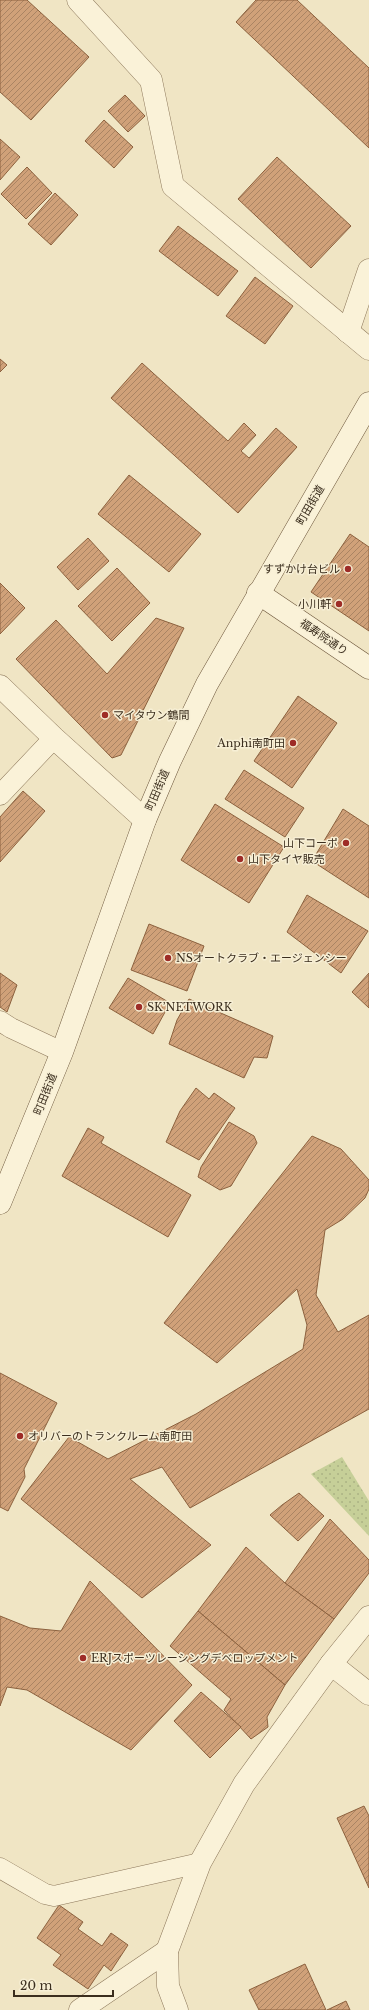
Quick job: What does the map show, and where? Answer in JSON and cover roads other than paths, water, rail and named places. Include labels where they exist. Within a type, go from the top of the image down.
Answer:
[{"type":"street","points":[[78,0],[151,80],[173,186],[369,349]]},
{"type":"street","points":[[348,332],[369,270]]},
{"type":"street","name":"町田街道","points":[[0,1203],[62,1052],[145,820],[170,761],[207,684],[258,593],[369,403]]},
{"type":"street","name":"福寿院通り","points":[[258,593],[369,668]]},
{"type":"street","points":[[0,686],[54,738],[145,820]]},
{"type":"street","points":[[177,2010],[168,1986],[167,1951],[200,1863],[244,1784],[331,1664],[369,1617]]},
{"type":"street","points":[[331,1664],[369,1694]]},
{"type":"street","points":[[80,2010],[167,1951]]},
{"type":"lane","points":[[0,795],[54,738]]},
{"type":"lane","points":[[0,1021],[11,1028],[62,1052]]},
{"type":"lane","points":[[0,1868],[45,1894],[54,1896],[200,1863]]},
{"type":"place","name":"すずかけ台ビル","points":[[348,569]]},
{"type":"place","name":"小川軒","points":[[339,604]]},
{"type":"place","name":"マイタウン鶴間","points":[[105,715]]},
{"type":"place","name":"Anphi南町田","points":[[293,743]]},
{"type":"place","name":"山下コーポ","points":[[346,843]]},
{"type":"place","name":"山下タイヤ販売","points":[[240,859]]},
{"type":"place","name":"NSオートクラブ・エージェンシー","points":[[168,958]]},
{"type":"place","name":"SK’NETWORK","points":[[139,1007]]},
{"type":"place","name":"オリバーのトランクルーム南町田","points":[[20,1436]]},
{"type":"place","name":"ERJスポーツレーシングデベロップメント","points":[[83,1658]]}]
